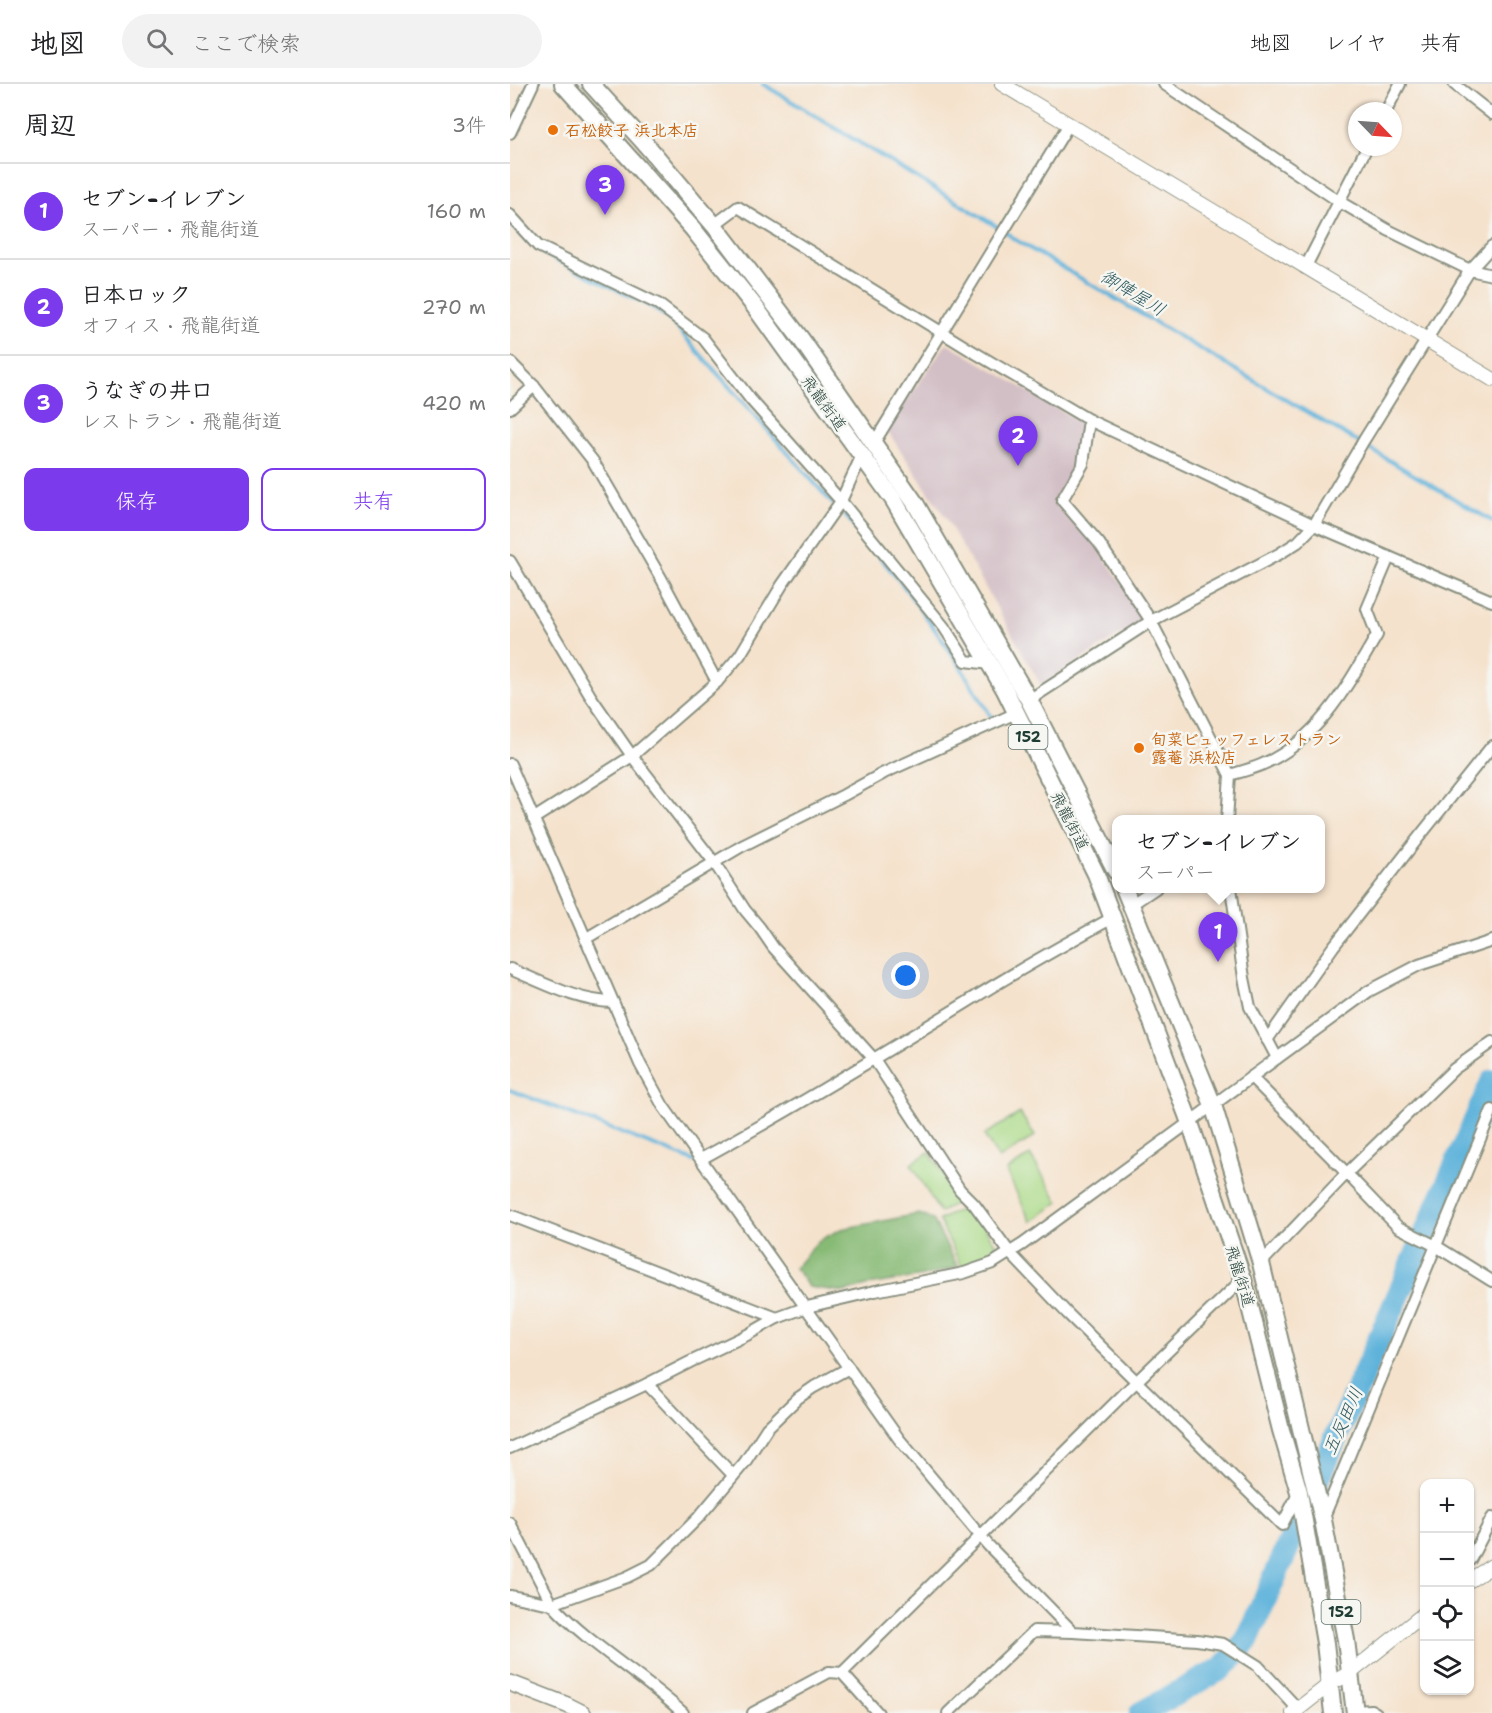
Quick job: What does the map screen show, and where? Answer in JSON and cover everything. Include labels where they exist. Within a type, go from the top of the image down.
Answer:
[{"type":"highway","name":"飛龍街道","points":[[563,84],[693,229],[868,449],[915,503],[1029,700],[1112,863]]},
{"type":"highway","name":"飛龍街道","points":[[591,84],[714,225],[801,339],[868,449],[893,499],[1005,690],[1096,874],[1190,1123],[1243,1279],[1299,1492],[1325,1643],[1334,1713]]},
{"type":"highway","name":"飛龍街道","points":[[1128,896],[1213,1105],[1261,1263],[1322,1516],[1346,1640],[1355,1712]]},
{"type":"main road","points":[[510,1683],[583,1713]]},
{"type":"street","points":[[510,133],[533,84]]},
{"type":"street","points":[[1002,84],[1492,379]]},
{"type":"street","points":[[1164,84],[1340,202],[1388,230],[1470,270],[1492,275]]},
{"type":"street","points":[[1391,102],[1400,84]]},
{"type":"street","points":[[1454,84],[1492,114]]},
{"type":"street","points":[[533,819],[632,756],[717,682],[740,655],[782,585],[841,501],[868,449],[1069,124]]},
{"type":"street","points":[[1305,268],[1363,156]]},
{"type":"street","points":[[714,225],[738,207],[1089,420],[1314,525],[1492,601]]},
{"type":"street","points":[[510,215],[538,246],[658,304],[703,338],[751,400],[841,501],[944,627],[966,661],[990,664]]},
{"type":"street","points":[[1029,700],[1150,621],[1298,542],[1314,525],[1362,443],[1470,270],[1492,246]]},
{"type":"street","points":[[510,362],[534,386],[593,461],[661,578],[717,682]]},
{"type":"street","points":[[510,408],[534,386]]},
{"type":"street","points":[[1089,420],[1083,464],[1062,500],[1099,543],[1150,621],[1230,775],[1227,815]]},
{"type":"street","points":[[1230,775],[1262,765],[1288,750],[1323,718],[1346,690],[1377,635],[1367,609],[1389,557]]},
{"type":"street","points":[[510,561],[591,697],[632,756],[714,862],[745,910],[773,947],[874,1059],[960,1190],[974,1204],[1010,1253],[1067,1313],[1282,1526],[1299,1492]]},
{"type":"street","points":[[585,939],[714,862],[884,772],[1016,713]]},
{"type":"street","points":[[1267,1040],[1333,947],[1492,746]]},
{"type":"street","points":[[510,764],[640,1064],[663,1106],[899,1439],[980,1535],[1072,1632]]},
{"type":"street","points":[[1232,893],[1250,1007],[1277,1058]]},
{"type":"street","points":[[701,1159],[751,1132],[966,1002],[1113,917]]},
{"type":"street","points":[[510,1448],[647,1384],[777,1318],[807,1307],[964,1273],[993,1263],[1190,1123],[1369,991],[1419,964],[1492,941]]},
{"type":"street","points":[[510,969],[599,1002],[613,1002]]},
{"type":"street","points":[[1261,1263],[1346,1174],[1454,1069],[1492,1042]]},
{"type":"street","points":[[1251,1077],[1398,1227],[1433,1245],[1492,1281]]},
{"type":"street","points":[[1322,1516],[1433,1245],[1492,1110]]},
{"type":"street","points":[[510,1215],[777,1318]]},
{"type":"street","points":[[842,1673],[1243,1279]]},
{"type":"street","points":[[510,1596],[552,1604],[627,1577],[651,1565],[698,1518],[745,1462],[767,1428],[798,1398],[849,1368]]},
{"type":"street","points":[[647,1384],[733,1475]]},
{"type":"street","points":[[1474,1552],[1492,1518]]},
{"type":"street","points":[[510,1523],[552,1604],[575,1628],[657,1690],[683,1713]]},
{"type":"street","points":[[1474,1578],[1492,1567]]},
{"type":"street","points":[[948,1713],[1034,1631],[1197,1640],[1223,1644],[1258,1666],[1296,1711],[1330,1684],[1350,1673],[1420,1618]]},
{"type":"street","points":[[753,1713],[829,1672],[842,1673],[878,1713]]},
{"type":"street","points":[[1355,1712],[1371,1710],[1376,1713]]},
{"type":"shaded area","points":[[947,343],[1082,423],[1077,461],[1054,501],[1097,546],[1145,619],[1041,685],[946,518],[886,429]]},
{"type":"green space","points":[[1020,1113],[1035,1136],[999,1159],[984,1135]]},
{"type":"green space","points":[[929,1152],[961,1200],[940,1213],[911,1164]]},
{"type":"green space","points":[[1030,1155],[1059,1202],[1031,1222],[1006,1171]]},
{"type":"green space","points":[[969,1205],[999,1249],[963,1269],[939,1220]]},
{"type":"green space","points":[[919,1214],[933,1220],[958,1267],[844,1292],[809,1287],[795,1268],[818,1241],[841,1229]]},
{"type":"waterway","name":"御陣屋川","points":[[763,84],[1014,239],[1492,521]]},
{"type":"waterway","points":[[510,223],[528,241]]},
{"type":"waterway","points":[[543,253],[654,308],[671,321],[833,504]]},
{"type":"waterway","points":[[845,515],[903,585],[954,656],[992,718]]},
{"type":"waterway","name":"五反田川","points":[[1141,1713],[1221,1669],[1247,1640],[1492,1082]]},
{"type":"waterway","points":[[510,1090],[694,1161]]},
{"type":"place","name":"石松餃子 浜北本店","points":[[553,130]]},
{"type":"place","name":"うなぎの井口","points":[[605,215]]},
{"type":"place","name":"日本ロック","points":[[1018,466]]},
{"type":"place","name":"旬菜ビュッフェレストラン 露菴 浜松店","points":[[1139,748]]},
{"type":"place","name":"セブン-イレブン","points":[[1218,962]]}]
